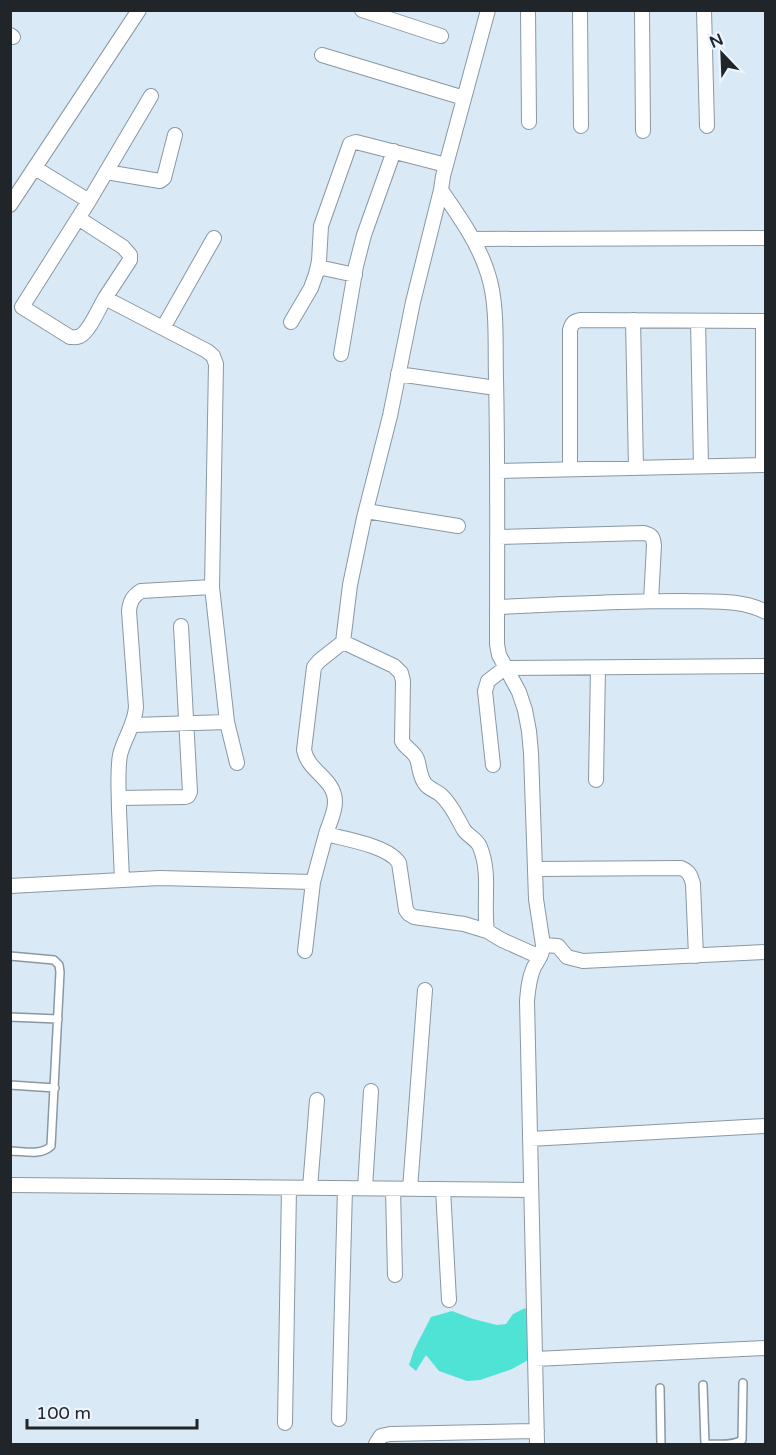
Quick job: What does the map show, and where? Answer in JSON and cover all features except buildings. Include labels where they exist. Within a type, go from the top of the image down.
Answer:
[{"type":"street","points":[[10,205],[139,10]]},
{"type":"street","points":[[362,10],[441,36]]},
{"type":"street","points":[[305,951],[313,882],[334,802],[329,784],[309,764],[304,750],[314,667],[343,642],[350,585],[390,416],[412,302],[488,10]]},
{"type":"street","points":[[528,10],[529,122]]},
{"type":"street","points":[[580,10],[581,126]]},
{"type":"street","points":[[642,10],[643,131]]},
{"type":"street","points":[[704,10],[707,126]]},
{"type":"street","points":[[322,55],[464,98]]},
{"type":"street","points":[[78,218],[123,247],[130,255],[130,260],[86,331],[75,338],[16,304],[78,218],[151,96]]},
{"type":"street","points":[[106,172],[160,181],[164,178],[175,135]]},
{"type":"street","points":[[291,322],[311,288],[318,267],[321,226],[350,144],[356,142],[446,165]]},
{"type":"street","points":[[342,354],[364,235],[394,151]]},
{"type":"street","points":[[35,168],[89,201]]},
{"type":"street","points":[[376,1444],[381,1436],[390,1434],[537,1438],[527,1001],[529,983],[542,951],[536,899],[531,753],[525,710],[519,692],[499,655],[497,644],[494,303],[489,275],[473,239],[441,190]]},
{"type":"street","points":[[163,328],[214,238]]},
{"type":"street","points":[[473,239],[765,238]]},
{"type":"street","points":[[318,267],[355,275]]},
{"type":"street","points":[[105,298],[207,351],[213,356],[216,364],[212,587],[227,722],[237,763]]},
{"type":"street","points":[[633,320],[636,468]]},
{"type":"street","points":[[497,471],[570,470],[764,465],[764,321],[575,321],[570,330],[570,470]]},
{"type":"street","points":[[698,321],[701,466]]},
{"type":"street","points":[[398,374],[496,388]]},
{"type":"street","points":[[366,511],[458,526]]},
{"type":"street","points":[[497,537],[650,535],[654,545],[651,601]]},
{"type":"street","points":[[122,880],[118,781],[120,756],[125,738],[133,725],[136,707],[130,602],[141,591],[212,587]]},
{"type":"street","points":[[497,606],[651,601],[742,603],[765,612]]},
{"type":"street","points":[[119,798],[184,797],[190,792],[181,626]]},
{"type":"street","points":[[343,642],[394,666],[401,672],[403,681],[402,741],[404,746],[414,754],[423,782],[441,795],[454,811],[465,831],[479,845],[487,876],[485,919],[487,931]]},
{"type":"street","points":[[493,765],[485,691],[488,681],[505,668],[765,666]]},
{"type":"street","points":[[596,780],[598,668]]},
{"type":"street","points":[[133,725],[227,722]]},
{"type":"street","points":[[326,834],[383,850],[396,857],[399,863],[406,910],[414,917],[464,924],[487,931],[502,940],[542,951],[558,946],[567,957],[584,961],[765,952]]},
{"type":"street","points":[[535,869],[681,868],[686,870],[691,875],[693,884],[696,956]]},
{"type":"street","points":[[10,886],[159,878],[313,882]]},
{"type":"street","points":[[410,1189],[425,990]]},
{"type":"street","points":[[365,1188],[371,1091]]},
{"type":"street","points":[[310,1188],[317,1100]]},
{"type":"street","points":[[530,1139],[765,1125]]},
{"type":"street","points":[[10,1185],[531,1190]]},
{"type":"street","points":[[285,1423],[289,1188]]},
{"type":"street","points":[[339,1419],[345,1188]]},
{"type":"street","points":[[393,1189],[396,1275]]},
{"type":"street","points":[[443,1189],[449,1300]]},
{"type":"street","points":[[535,1359],[765,1348]]},
{"type":"lane","points":[[10,957],[54,960],[59,965],[60,972],[51,1146],[40,1152],[10,1151]]},
{"type":"lane","points":[[10,1017],[58,1019]]},
{"type":"lane","points":[[10,1085],[55,1088]]},
{"type":"lane","points":[[703,1385],[706,1444],[734,1444],[742,1440],[743,1383]]},
{"type":"lane","points":[[660,1388],[661,1444]]},
{"type":"shaded area","points":[[525,1308],[530,1316],[527,1343],[530,1359],[512,1369],[480,1380],[467,1381],[439,1371],[426,1355],[416,1371],[409,1365],[431,1317],[452,1311],[497,1325],[506,1324],[513,1314]]}]
